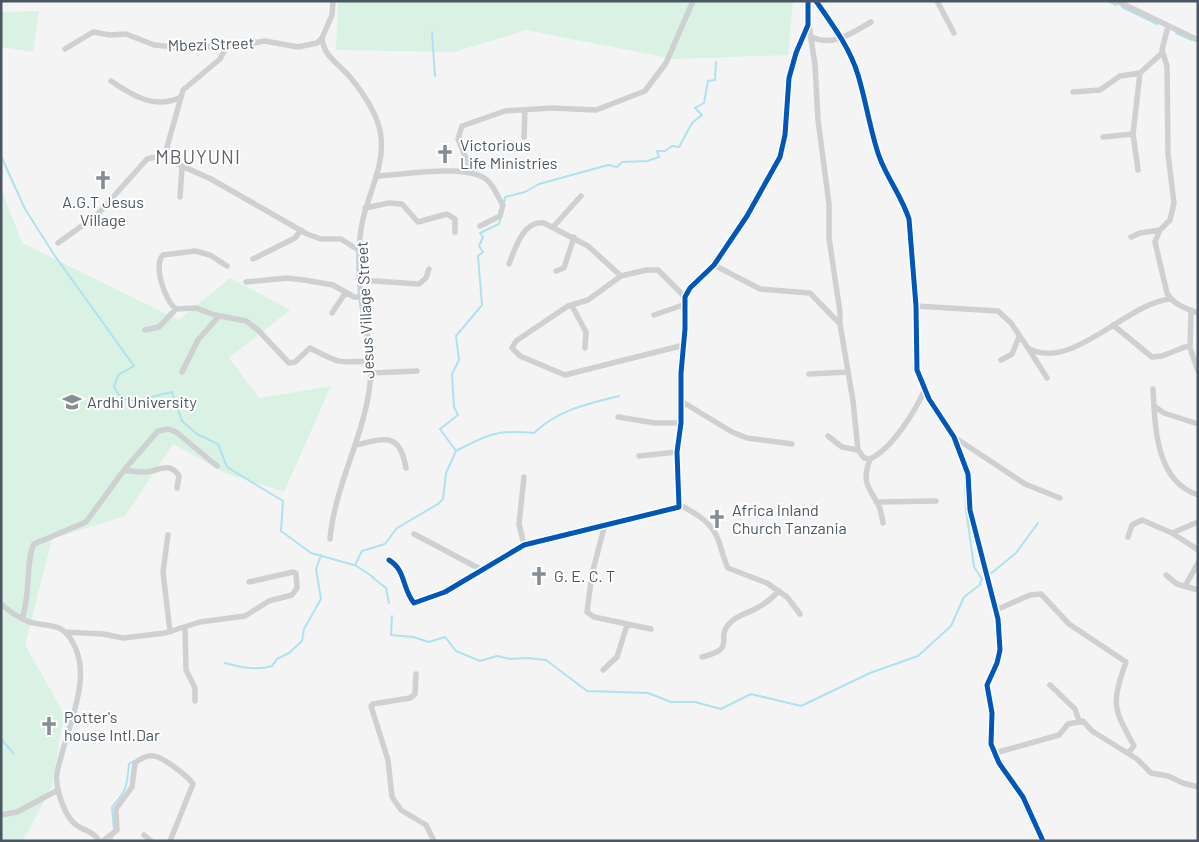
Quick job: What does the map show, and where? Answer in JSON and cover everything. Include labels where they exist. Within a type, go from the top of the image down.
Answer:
[{"type":"street","points":[[322,38],[332,14],[333,1]]},
{"type":"street","points":[[472,173],[458,139],[462,126],[506,111],[552,108],[596,110],[645,91],[666,63],[693,1]]},
{"type":"street","points":[[808,1],[808,25],[812,37],[818,120],[829,204],[829,238],[858,450],[864,458],[870,459],[880,453],[911,416],[925,389]]},
{"type":"street","points":[[816,1],[850,54],[858,75],[883,166],[905,205],[909,219],[916,306],[917,370],[929,399],[954,438],[968,474],[970,510],[996,610],[1000,650],[997,663],[987,684],[992,713],[990,738],[995,753],[1008,777],[1023,797],[1044,841]]},
{"type":"street","points":[[937,1],[954,33]]},
{"type":"street","points":[[1118,1],[1198,40]]},
{"type":"street","points":[[812,37],[825,42],[841,38],[871,22]]},
{"type":"street","points":[[680,506],[677,452],[681,423],[686,300],[690,288],[714,265],[757,201],[780,157],[785,135],[789,78],[796,53],[808,25]]},
{"type":"street","points":[[1168,26],[1162,53],[1167,66],[1168,154],[1174,203],[1170,220],[1156,236],[1156,248],[1170,299],[1180,306],[1198,313]]},
{"type":"street","name":"Mbezi Street","points":[[66,49],[93,32],[110,35],[126,34],[162,46],[227,46],[265,41],[298,47],[317,43],[322,38]]},
{"type":"street","name":"Jesus Village Street","points":[[322,38],[328,55],[350,76],[372,109],[381,137],[381,149],[376,176],[365,208],[360,237],[361,297],[371,372],[356,445],[334,509],[330,538]]},
{"type":"street","points":[[164,158],[181,97],[189,84],[224,55],[227,46]]},
{"type":"street","points":[[1073,92],[1097,92],[1120,76],[1140,72],[1162,53]]},
{"type":"street","points":[[1138,170],[1133,134],[1140,72]]},
{"type":"street","points":[[111,81],[132,95],[151,102],[169,103],[181,97]]},
{"type":"street","points":[[524,137],[525,110]]},
{"type":"street","points":[[1103,137],[1133,134]]},
{"type":"street","points":[[58,243],[97,215],[147,159],[160,156],[211,179],[301,230],[322,239],[346,241],[360,250]]},
{"type":"street","points":[[180,197],[182,167]]},
{"type":"street","points":[[376,176],[446,171],[472,173],[488,181],[503,205],[500,216],[480,226]]},
{"type":"street","points":[[553,227],[581,196]]},
{"type":"street","points":[[365,208],[400,203],[418,222],[447,214],[455,219],[455,232]]},
{"type":"street","points":[[509,264],[517,243],[530,227],[540,222],[574,238],[599,255],[621,276]]},
{"type":"street","points":[[252,259],[295,238],[301,230]]},
{"type":"street","points":[[1131,238],[1140,233],[1160,230]]},
{"type":"street","points":[[556,272],[564,268],[574,238]]},
{"type":"street","points":[[176,309],[167,298],[161,279],[159,261],[163,255],[195,251],[210,255],[226,266]]},
{"type":"street","points":[[714,265],[760,289],[810,293],[840,324]]},
{"type":"street","points":[[360,280],[419,284],[426,278],[429,269]]},
{"type":"street","points":[[684,345],[565,375],[515,353],[512,348],[516,341],[572,306],[583,303],[621,276],[646,270],[658,270],[686,300]]},
{"type":"street","points":[[246,282],[296,279],[333,285],[354,297],[361,297]]},
{"type":"street","points":[[332,313],[346,292]]},
{"type":"street","points":[[1028,348],[1046,352],[1066,350],[1090,340],[1142,307],[1170,299]]},
{"type":"street","points":[[654,314],[686,300]]},
{"type":"street","points":[[572,306],[586,332],[584,348]]},
{"type":"street","points":[[916,306],[998,311],[1011,323],[1047,378]]},
{"type":"street","points":[[145,330],[159,327],[176,309],[196,308],[220,316],[239,318],[255,327],[289,363],[295,362],[308,348],[332,361],[346,363],[370,361]]},
{"type":"street","points":[[1191,310],[1190,345],[1198,371]]},
{"type":"street","points":[[182,372],[198,340],[220,316]]},
{"type":"street","points":[[1113,326],[1152,357],[1162,356],[1190,345]]},
{"type":"street","points":[[1001,360],[1012,354],[1016,338],[1019,337]]},
{"type":"street","points":[[371,372],[417,370]]},
{"type":"street","points":[[809,374],[848,372]]},
{"type":"street","points":[[1152,389],[1156,437],[1163,460],[1180,484],[1198,495]]},
{"type":"street","points":[[681,401],[732,432],[747,438],[792,444]]},
{"type":"street","points":[[1154,406],[1164,413],[1198,424]]},
{"type":"street","points":[[618,417],[655,423],[681,423]]},
{"type":"street","points":[[22,618],[29,588],[31,550],[34,544],[86,522],[124,470],[158,431],[168,429],[182,437],[217,466]]},
{"type":"street","points":[[828,436],[842,447],[858,450]]},
{"type":"street","points":[[954,438],[1026,484],[1060,498]]},
{"type":"street","points":[[356,445],[377,439],[393,441],[403,450],[406,468]]},
{"type":"street","points":[[639,456],[677,452]]},
{"type":"street","points":[[870,459],[867,472],[867,486],[876,502],[883,524]]},
{"type":"street","points":[[124,470],[144,472],[160,467],[170,468],[179,476],[177,488]]},
{"type":"street","points":[[524,477],[519,524],[524,545]]},
{"type":"street","points":[[876,502],[936,501]]},
{"type":"street","points":[[390,560],[399,568],[409,598],[414,603],[444,592],[524,545],[604,524],[672,511],[680,506]]},
{"type":"street","points":[[680,506],[699,515],[710,526],[719,540],[728,568],[767,583],[790,600],[800,614]]},
{"type":"street","points":[[1128,537],[1132,525],[1142,520],[1172,533],[1198,550]]},
{"type":"street","points":[[1172,533],[1198,522]]},
{"type":"street","points":[[604,524],[592,574],[587,612],[594,616],[627,625],[651,629]]},
{"type":"street","points":[[414,534],[482,570]]},
{"type":"street","points":[[168,535],[163,572],[170,632]]},
{"type":"street","points":[[1185,586],[1198,563]]},
{"type":"street","points":[[1,604],[10,612],[22,618],[65,632],[103,634],[123,638],[170,632],[200,622],[244,616],[269,600],[292,595],[298,584],[296,573],[293,572],[250,582]]},
{"type":"street","points":[[1166,575],[1177,584],[1198,590]]},
{"type":"street","points":[[702,657],[718,653],[723,647],[727,625],[766,603],[779,591]]},
{"type":"street","points":[[996,610],[1030,595],[1041,594],[1068,624],[1126,662],[1115,702],[1119,719],[1134,746],[1128,752]]},
{"type":"street","points":[[603,670],[617,657],[627,625]]},
{"type":"street","points":[[185,628],[186,670],[195,688],[195,701]]},
{"type":"street","points":[[65,632],[76,650],[80,683],[56,777],[58,790],[72,821],[93,833],[99,841]]},
{"type":"street","points":[[416,674],[416,690],[410,698],[373,704],[371,706],[388,760],[392,796],[401,810],[426,825],[434,841]]},
{"type":"street","points":[[1050,685],[1075,709],[1079,721]]},
{"type":"street","points":[[995,753],[1039,739],[1059,735],[1068,724],[1083,721],[1092,731],[1128,752],[1151,772],[1168,776],[1183,784],[1198,787]]},
{"type":"street","points":[[104,841],[117,830],[116,808],[132,787],[135,762],[150,756],[161,759],[189,778],[194,784],[170,841]]},
{"type":"street","points":[[1,815],[17,812],[58,790]]},
{"type":"street","points":[[144,835],[152,841]]},
{"type":"green space","points":[[338,1],[793,1],[788,55],[674,59],[526,30],[454,52],[336,50]]},
{"type":"green space","points":[[39,11],[33,52],[1,47],[1,12]]},
{"type":"green space","points":[[1,188],[22,243],[179,320],[230,278],[290,310],[229,358],[259,398],[331,386],[284,492],[225,473],[173,444],[125,516],[52,539],[25,645],[64,714],[52,786],[23,841],[1,841]]},
{"type":"waterway","points":[[1108,1],[1116,5]]},
{"type":"waterway","points":[[1122,7],[1157,24]]},
{"type":"waterway","points":[[432,32],[435,76]]},
{"type":"waterway","points":[[1176,33],[1192,40]]},
{"type":"waterway","points":[[504,203],[505,197],[525,192],[539,184],[608,165],[617,167],[622,162],[647,161],[659,157],[657,151],[665,151],[672,146],[679,147],[692,123],[702,115],[695,108],[704,103],[708,81],[715,80],[716,62]]},
{"type":"waterway","points":[[1,156],[25,209],[55,256],[134,366],[118,375],[114,387],[121,398],[134,401],[172,392],[182,421],[197,434],[218,444],[227,467],[283,501],[281,531],[311,553],[354,565]]},
{"type":"waterway","points":[[373,577],[355,565],[362,551],[385,544],[397,528],[438,504],[443,499],[446,473],[456,451],[440,429],[458,415],[454,407],[452,374],[459,360],[456,336],[482,305],[478,256],[483,252],[479,246],[483,237],[480,233],[499,224],[501,218]]},
{"type":"waterway","points":[[456,451],[493,434],[511,432],[534,433],[563,413],[584,405],[619,396]]},
{"type":"waterway","points":[[953,442],[957,454]]},
{"type":"waterway","points":[[960,460],[965,475],[966,509],[974,567],[982,579],[980,583]]},
{"type":"waterway","points":[[989,575],[1016,553],[1038,523]]},
{"type":"waterway","points":[[225,663],[254,668],[272,666],[277,659],[289,653],[302,641],[304,629],[321,599],[316,569],[321,555]]},
{"type":"waterway","points":[[372,577],[386,588],[389,603]]},
{"type":"waterway","points":[[392,616],[391,635],[413,637],[429,642],[445,637],[456,651],[480,661],[497,656],[510,659],[546,660],[587,691],[648,693],[671,702],[695,702],[721,709],[751,694],[801,706],[870,673],[918,656],[951,626],[964,597],[981,584]]},
{"type":"waterway","points":[[1,739],[14,754]]},
{"type":"waterway","points":[[114,830],[112,807],[123,792],[127,783],[129,764],[134,761]]},
{"type":"waterway","points":[[111,841],[113,835]]},
{"type":"cycle path","points":[[389,560],[401,574],[407,592],[414,603],[445,592],[524,545],[679,507],[677,452],[681,423],[681,373],[685,329],[685,297],[690,288],[714,265],[747,216],[780,157],[785,135],[789,78],[796,53],[808,25],[808,1]]},
{"type":"cycle path","points":[[816,1],[840,36],[855,65],[879,156],[909,219],[916,306],[917,370],[929,399],[954,437],[968,474],[970,510],[998,619],[1000,650],[997,663],[987,685],[992,713],[991,744],[999,763],[1023,797],[1043,841]]},
{"type":"place","name":"Victorious Life Ministries","points":[[445,154]]},
{"type":"place","name":"A.G.T Jesus Village","points":[[103,180]]},
{"type":"place","name":"Ardhi University","points":[[72,402]]},
{"type":"place","name":"Africa Inland Church Tanzania","points":[[717,519]]},
{"type":"place","name":"G. E. C. T","points":[[539,576]]},
{"type":"place","name":"Potter's house Intl.Dar","points":[[49,726]]},
{"type":"district","name":"MBUYUNI","points":[[198,157]]}]
